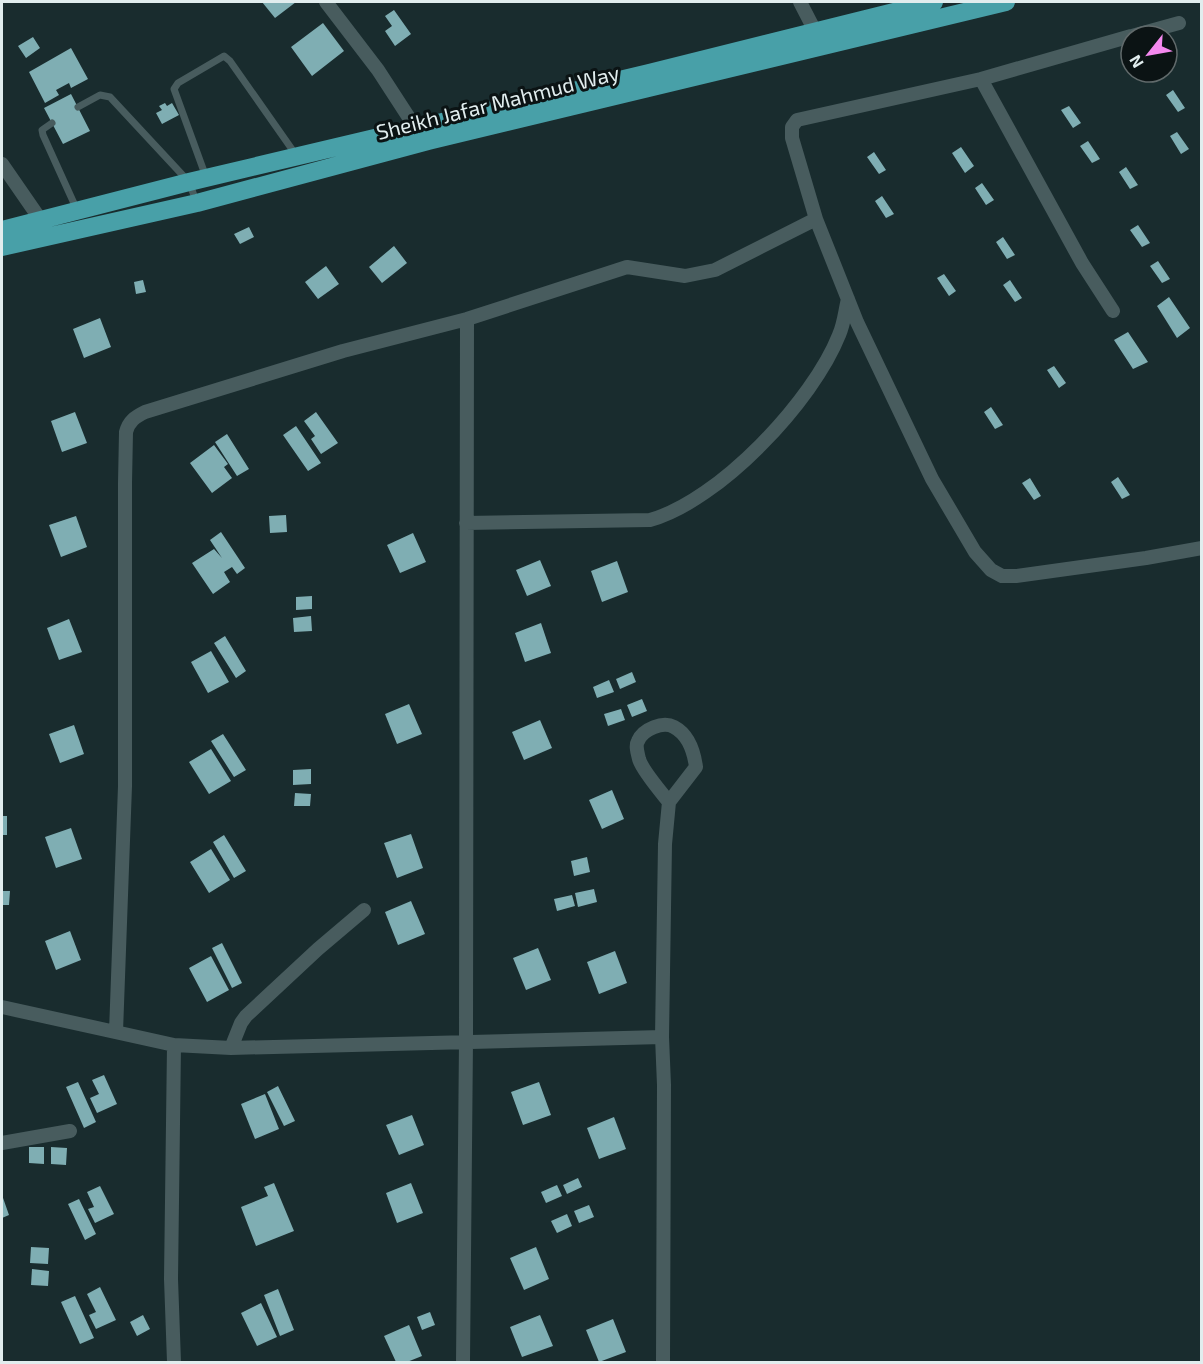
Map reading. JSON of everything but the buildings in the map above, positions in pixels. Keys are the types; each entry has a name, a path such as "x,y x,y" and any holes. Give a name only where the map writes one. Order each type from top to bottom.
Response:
{"main road":[{"name":"Sheikh Jafar Mahmud Way","path":"2,230 198,180 649,73 934,2"},
{"name":"Sheikh Jafar Mahmud Way","path":"2,247 197,203 428,141 1006,2"}],"street":[{"path":"326,2 378,70 415,127"},
{"path":"800,2 815,31"},
{"path":"1119,40 981,79 797,120 792,127 792,138 816,219 848,299 932,479 975,552 991,570 1002,576 1016,576 1202,548"},
{"path":"981,79 1082,263 1113,311"},
{"path":"2,164 40,219"},
{"path":"116,1032 125,786 124,483 126,432 133,418 145,412 343,351 467,319 627,267 685,276 715,270 816,219"},
{"path":"466,523 650,520 691,501 757,450 793,410 812,385 839,335 848,299"},
{"path":"463,1362 467,319"},
{"path":"663,1362 662,1037 665,844 669,802 696,767 695,754 685,736 675,727 656,726 639,738 637,748 640,762 669,802"},
{"path":"231,1048 240,1023 246,1016 364,910"},
{"path":"2,1007 174,1045 231,1048 662,1037"},
{"path":"174,1045 171,1279 174,1362"},
{"path":"2,1143 70,1131"}],"lane":[{"path":"197,203 198,180 174,89 178,83 224,56 230,61 298,157"},
{"path":"78,107 100,95 110,97 198,180"},
{"path":"52,123 42,130 43,135 77,210"}]}
